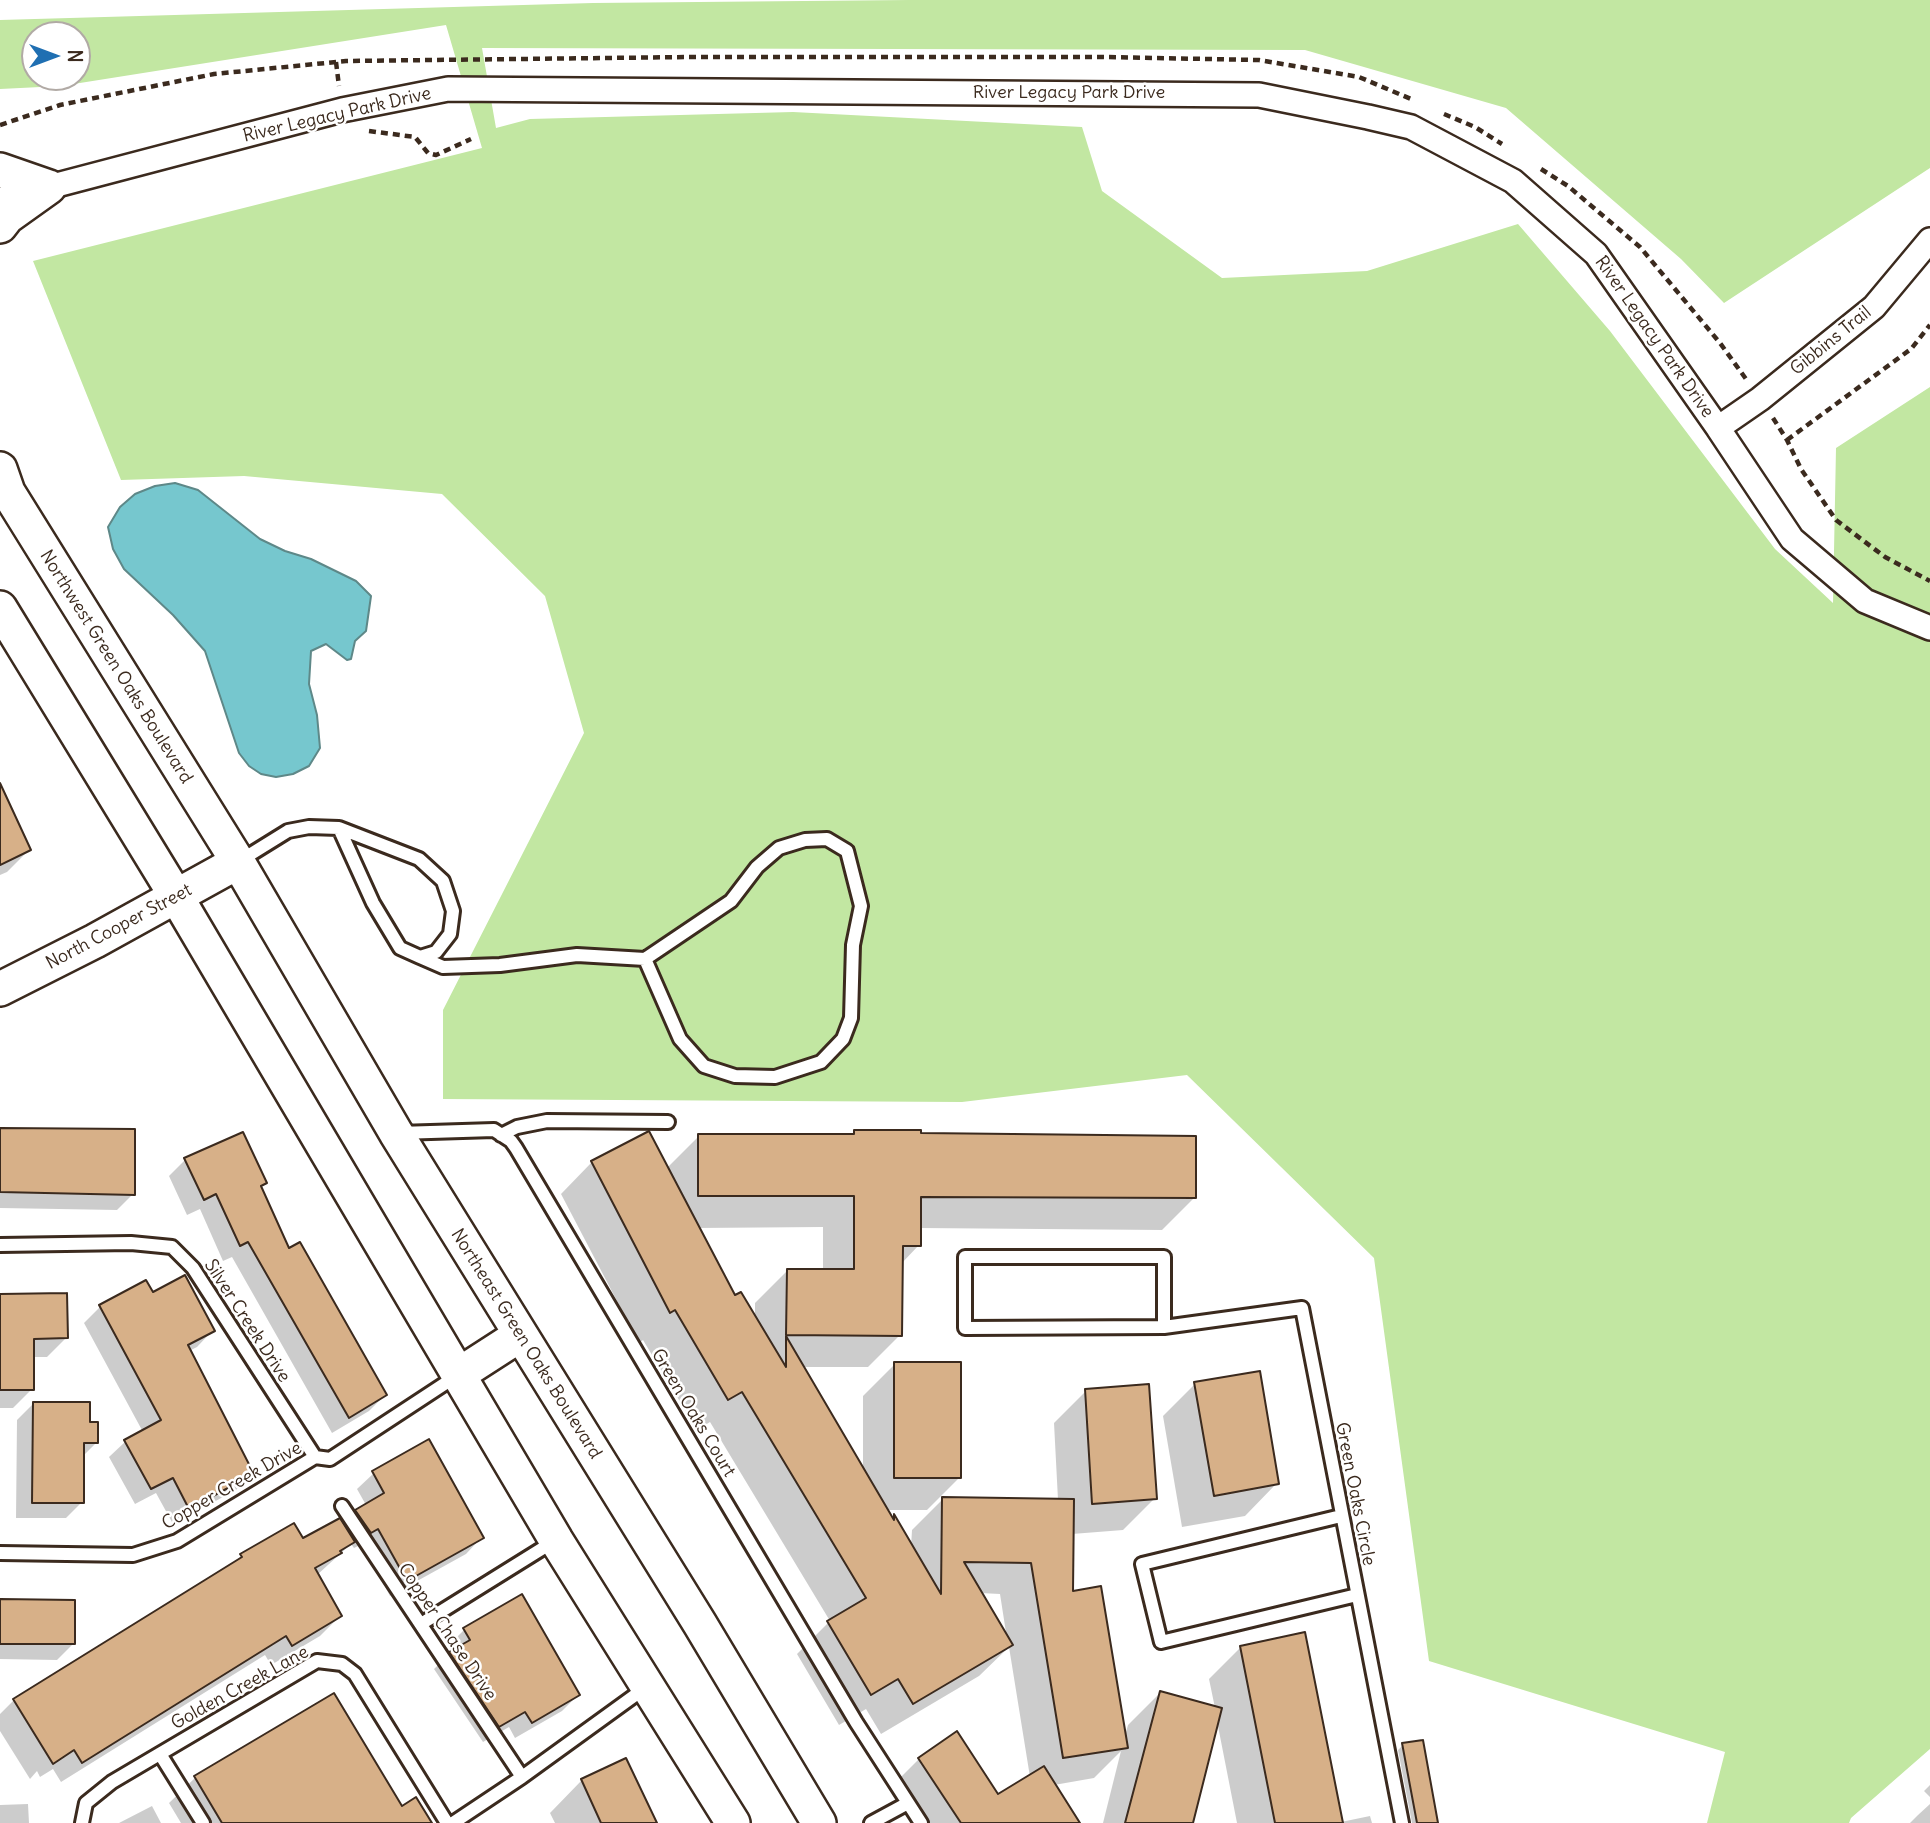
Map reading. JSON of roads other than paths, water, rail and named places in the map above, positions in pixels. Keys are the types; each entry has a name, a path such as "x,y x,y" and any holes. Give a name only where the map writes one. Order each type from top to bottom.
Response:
{"main road":[{"path":"0,170 49,187"},
{"path":"0,226 49,187"},
{"name":"Northwest Green Oaks Boulevard","path":"0,469 8,492 238,862"},
{"path":"0,608 176,896 556,1540 733,1823"},
{"name":"North Cooper Street","path":"0,989 95,941 238,862"},
{"name":"Northeast Green Oaks Boulevard","path":"238,862 396,1133 820,1823"},
{"path":"458,1375 520,1335"}],"street":[{"name":"River Legacy Park Drive","path":"0,200 342,110 448,89 1259,95 1411,127 1513,181 1596,254 1792,539 1866,601 1930,628"},
{"name":"Gibbins Trail","path":"1718,428 1874,307 1930,240"}],"lane":[{"path":"238,862 288,831 309,827 339,828 419,859 443,881 453,911 450,934 436,952 420,957"},
{"path":"339,828 373,903 400,948 443,967 500,965 577,955 645,959 731,901 757,867 779,848 805,840 827,839 847,851 862,906 853,945 850,1018 843,1040 821,1062 775,1077 735,1076 704,1066 680,1039 645,959"},
{"path":"396,1133 494,1130 501,1135 517,1126 547,1121 668,1122"},
{"name":"Green Oaks Court","path":"501,1135 516,1148 849,1710 920,1823"},
{"name":"Silver Creek Drive","path":"0,1245 131,1243 172,1247 193,1268 315,1457"},
{"path":"1164,1256 1164,1327 965,1328 965,1257 1164,1256"},
{"name":"Green Oaks Circle","path":"1164,1327 1302,1308 1402,1823"},
{"name":"Copper Creek Drive","path":"0,1553 133,1555 177,1541 315,1457 330,1459 458,1375"},
{"name":"Copper Chase Drive","path":"342,1506 522,1777"},
{"path":"1341,1516 1142,1564 1161,1643 1357,1595"},
{"path":"421,1624 556,1540"},
{"name":"Golden Creek Lane","path":"82,1823 86,1803 112,1782 317,1661 342,1664 355,1674 447,1823"},
{"path":"453,1823 522,1777 649,1685"},
{"path":"160,1754 203,1823"},
{"path":"871,1823 908,1803"}],"water":[{"path":"175,483 198,490 260,539 311,559 356,581 371,596 366,631 355,641 351,659 347,660 326,644 311,651 309,684 317,715 320,748 309,766 293,774 276,777 261,774 249,766 239,753 205,651 173,615 124,569 113,549 108,527 120,507 135,494 155,486"}]}
